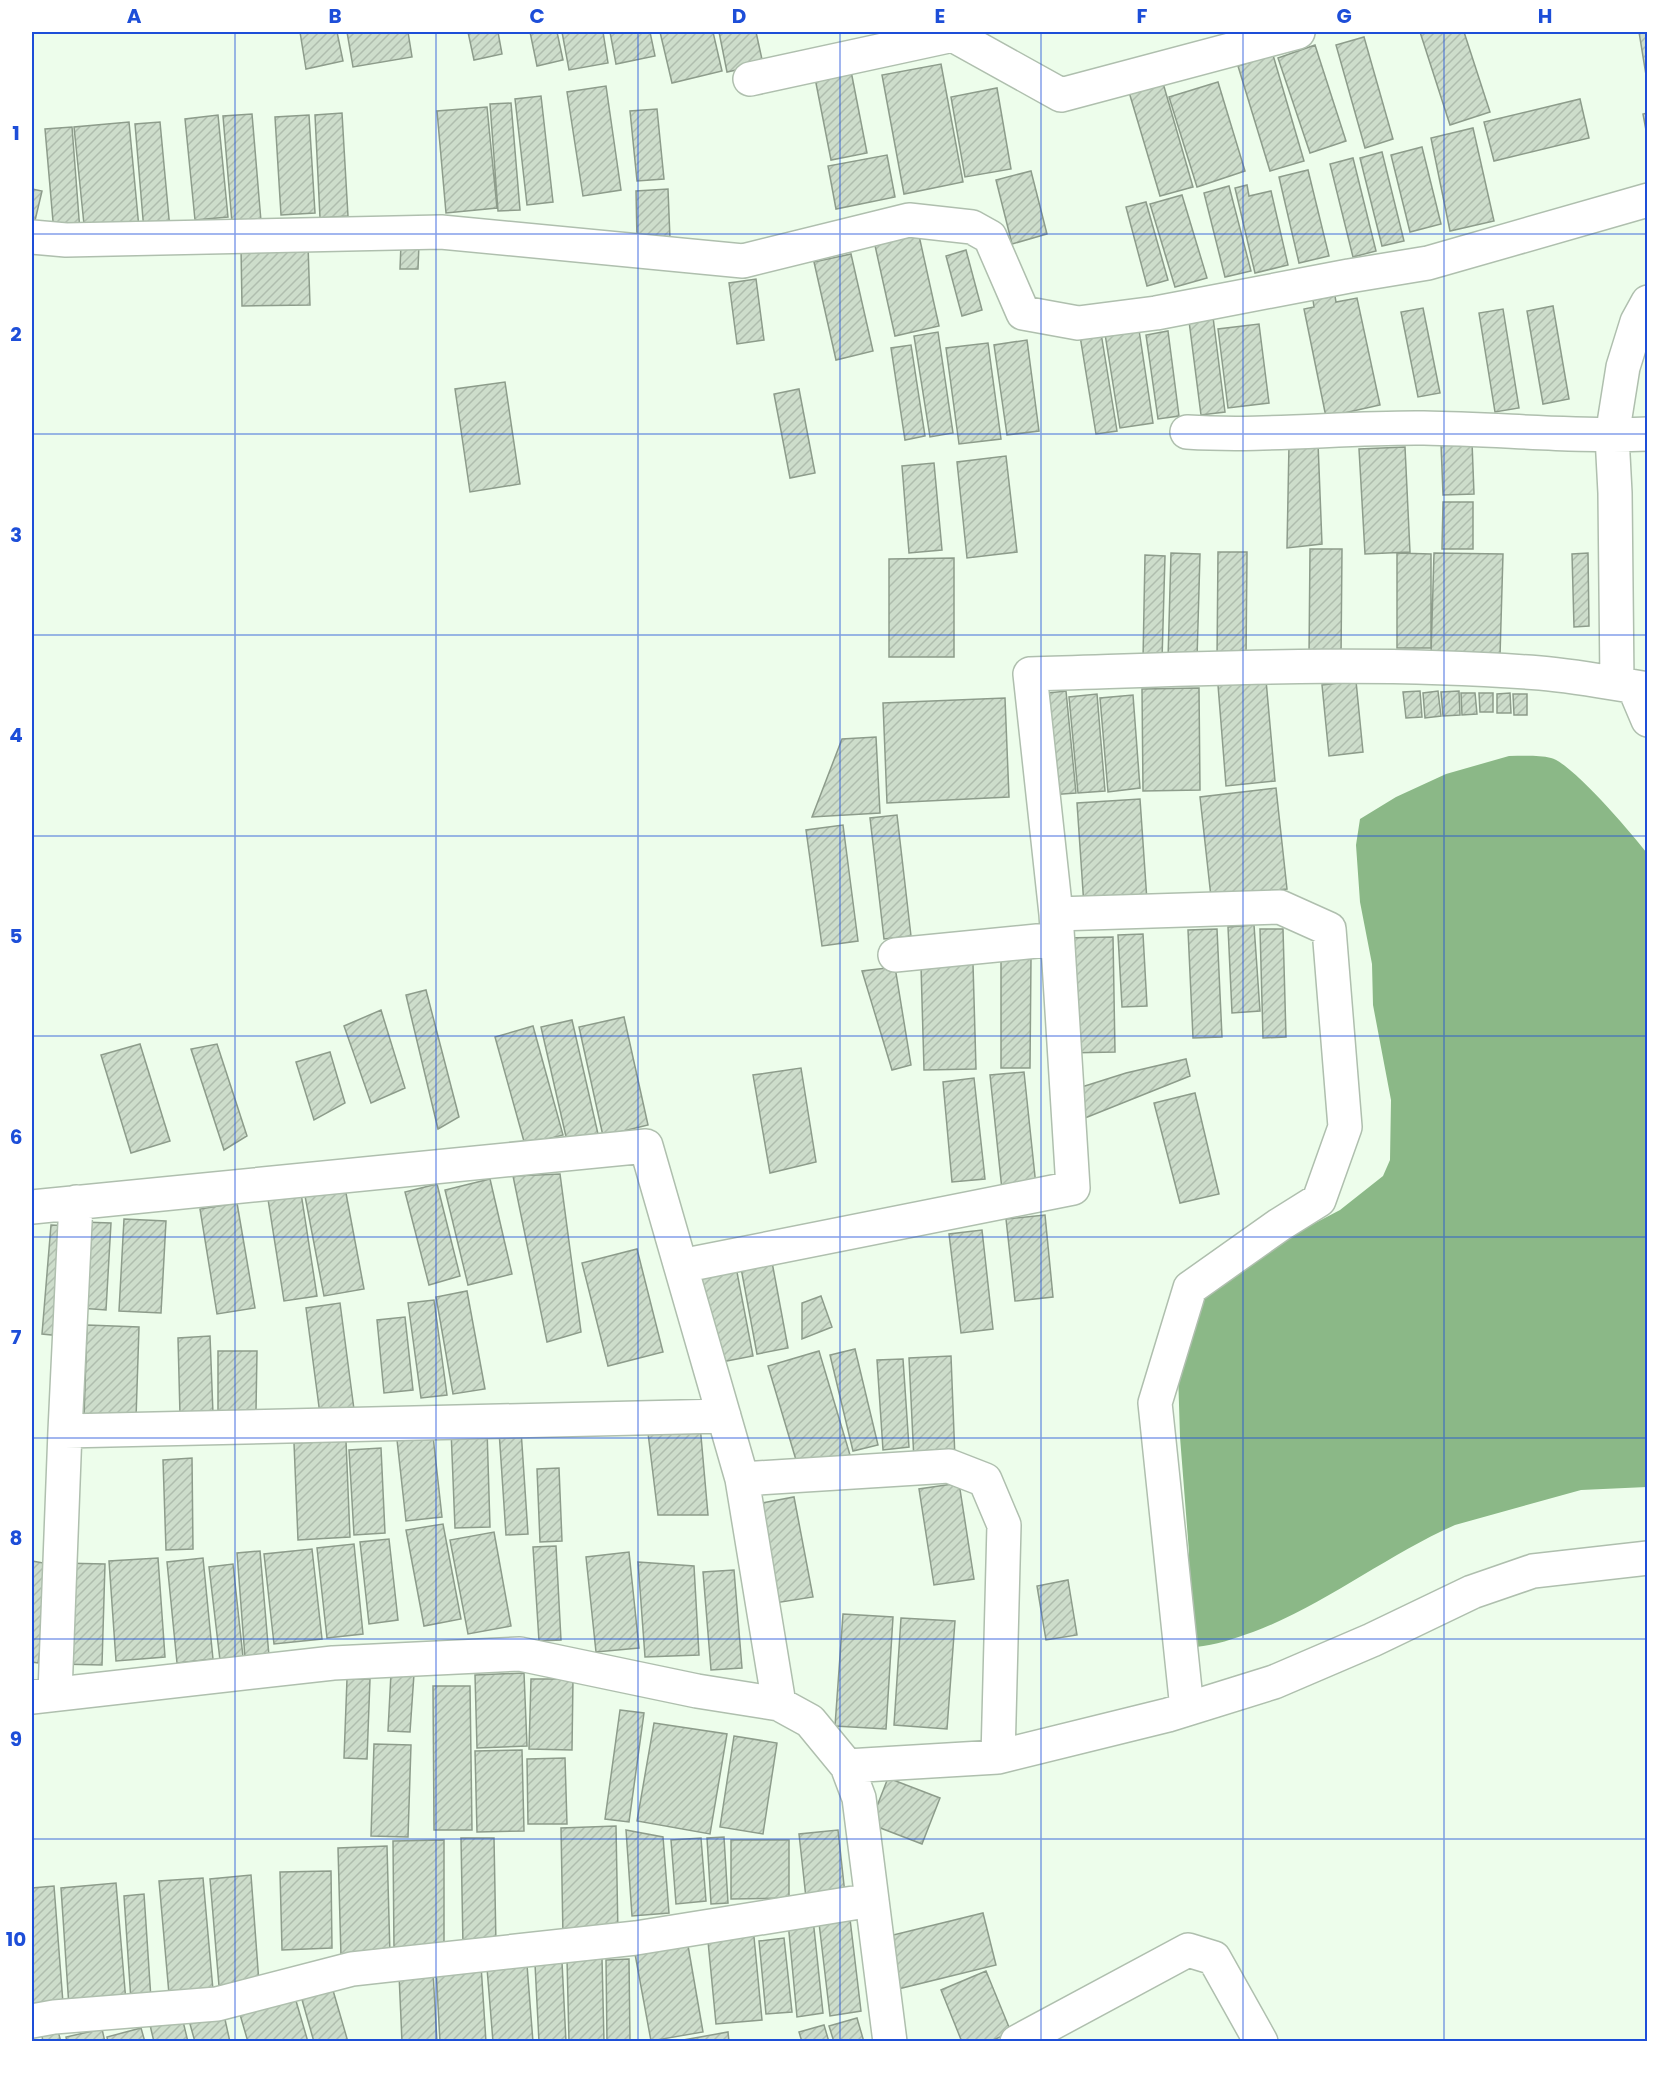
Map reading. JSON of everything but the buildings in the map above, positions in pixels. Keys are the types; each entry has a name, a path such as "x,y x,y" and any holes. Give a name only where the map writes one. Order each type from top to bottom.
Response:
{"street":[{"path":"750,79 953,35 1061,95 1298,32"},
{"path":"32,237 66,240 441,232 743,261 909,220 972,227 990,237 1023,314 1078,323 1156,313 1428,263 1647,201"},
{"path":"1647,302 1637,322 1623,367 1612,436 1633,686 1647,720"},
{"path":"1187,432 1226,435 1423,428 1612,436 1647,434"},
{"path":"681,1266 1073,1188 1056,926 1030,674 1347,665 1540,673 1633,686"},
{"path":"895,955 1056,926 1280,907 1329,929 1345,1127 1319,1200 1279,1225 1190,1288 1155,1403 1187,1709"},
{"path":"32,1207 646,1146 742,1479 779,1704"},
{"path":"76,1202 65,1431 43,1695 333,1663 520,1654 698,1691 779,1704 810,1721 847,1766 859,1798 890,2042"},
{"path":"65,1431 724,1416"},
{"path":"742,1479 949,1466 985,1480 1004,1525 998,1757"},
{"path":"847,1766 998,1757 1168,1715 1274,1682 1372,1640 1472,1592 1533,1571 1647,1557"},
{"path":"32,2021 54,2017 217,2004 352,1969 636,1938 872,1900"},
{"path":"1017,2042 1188,1950 1214,1958 1261,2042"}],"shaded area":[{"path":"1509,756 1546,757 1561,763 1587,785 1647,853 1647,1487 1581,1490 1455,1525 1429,1537 1279,1621 1231,1639 1196,1647 1183,1619 1189,1552 1180,1437 1177,1340 1199,1292 1258,1253 1340,1210 1383,1176 1390,1160 1391,1100 1373,1005 1372,964 1360,902 1356,845 1360,819 1396,797 1446,774"}]}
